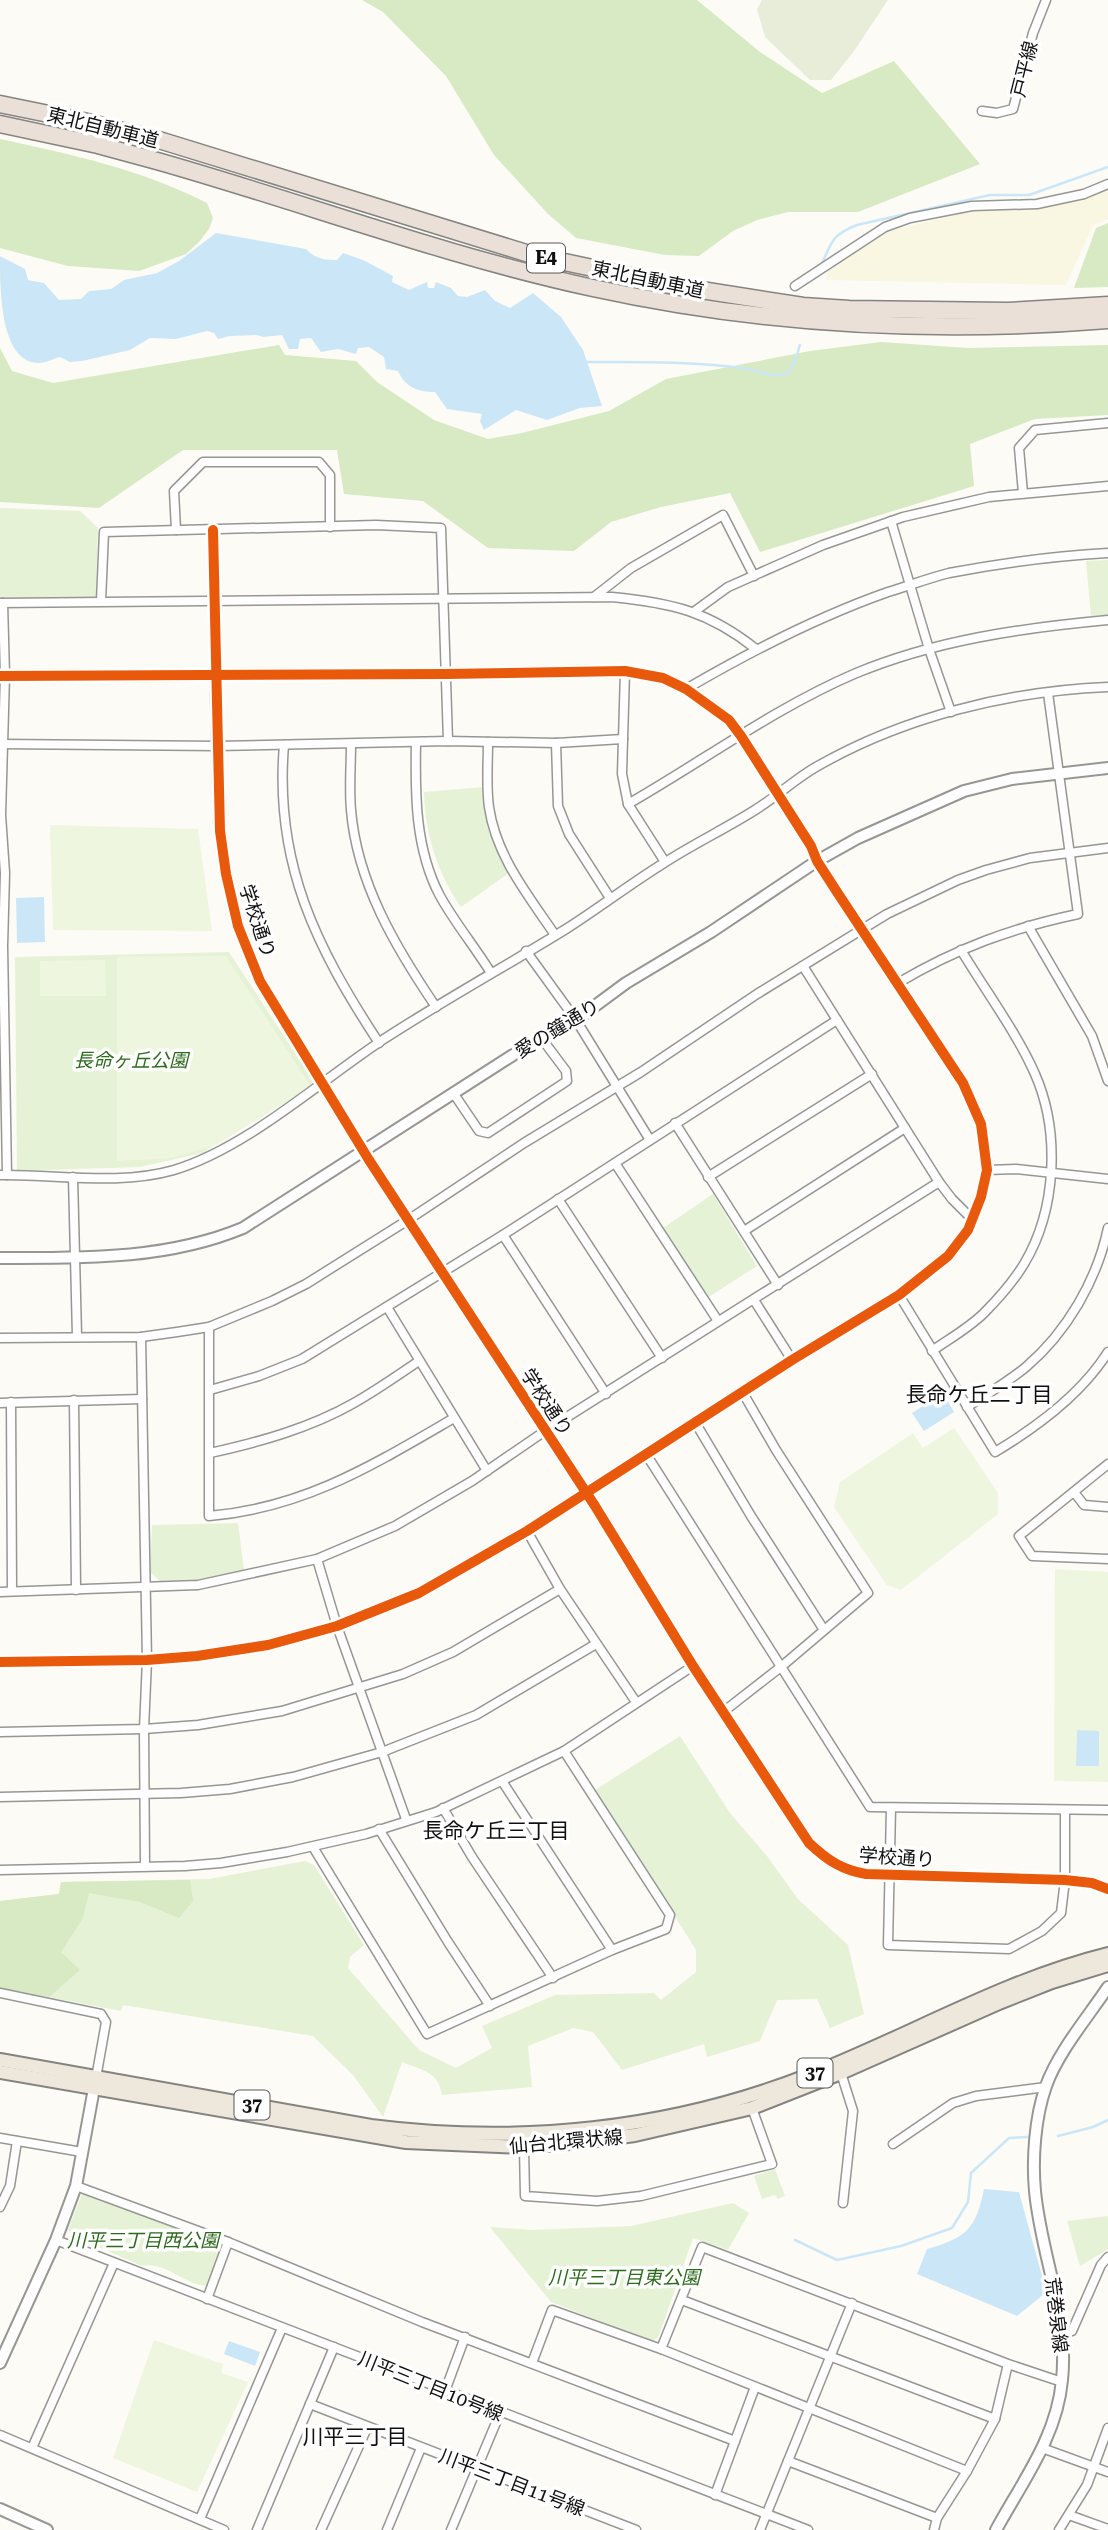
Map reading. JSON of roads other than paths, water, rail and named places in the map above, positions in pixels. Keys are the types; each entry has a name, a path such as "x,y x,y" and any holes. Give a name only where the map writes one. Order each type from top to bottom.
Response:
{"highway":[{"name":"東北自動車道","path":"0,104 159,140 536,256 682,287 803,306 849,309 1008,311 1108,304"},
{"name":"東北自動車道","path":"0,124 157,161 520,270 593,288 660,300 731,312 814,321 957,328 1108,320"}],"main road":[{"name":"仙台北環状線","path":"0,2072 95,2083 419,2132 495,2134 583,2130 657,2119 747,2097 810,2075 1032,1978 1108,1954"},
{"name":"仙台北環状線","path":"0,2060 95,2083 406,2142 524,2147 635,2134 752,2108 841,2073 999,2003 1052,1982 1108,1965"}],"street":[{"name":"戸平線","path":"982,111 997,113 1013,109 1033,33 1046,0"},
{"path":"795,286 885,227 910,218 972,206 1038,204 1084,194 1108,184"},
{"path":"1023,493 1019,448 1035,430 1108,423"},
{"path":"176,530 174,491 203,462 319,462 330,475 330,527"},
{"path":"695,611 728,587 823,545 891,521 965,502 1023,493 1108,486"},
{"path":"594,597 631,568 723,515 754,576"},
{"path":"891,521 929,649 951,712"},
{"path":"102,601 104,532 376,525 441,528 447,741"},
{"path":"213,530 216,674"},
{"path":"686,689 756,649 814,621 910,585 948,573 1061,556 1108,553"},
{"path":"756,649 733,631 695,611 653,601 594,597 1,603 1,815 5,873 1,946 3,1175 128,1177 161,1172 208,1157 323,1083 379,1043 555,935 665,862 777,795 814,768 857,746 951,712 996,701 1108,687"},
{"path":"628,804 797,703 854,674 929,649 1040,626 1108,620"},
{"path":"625,671 622,774 628,804 665,862"},
{"path":"0,1662 197,1657 268,1645 337,1626 419,1593 527,1531 898,1295 948,1256 968,1230 981,1197 987,1170 984,1139 974,1105 963,1083 817,861 811,846 741,736 729,720 686,689 663,678 625,671 3,676"},
{"name":"学校通り","path":"216,674 220,831 226,874 238,926 260,981 364,1151 586,1492 693,1665 809,1843 828,1861 849,1871 888,1875 1065,1880 1092,1883 1108,1889"},
{"path":"898,983 928,965 995,935 1078,914 1048,693"},
{"path":"1,744 218,746 447,741 556,743 623,739"},
{"path":"488,742 489,807 498,841 511,871 555,935"},
{"path":"416,743 418,821 427,862 440,896 491,973"},
{"path":"556,743 558,806 569,834 610,898"},
{"path":"351,744 351,810 366,883 402,958 436,1007"},
{"path":"284,745 282,811 300,893 347,996 379,1043"},
{"name":"愛の鐘通り","path":"0,1258 146,1254 211,1241 243,1228 513,1055 576,1020 626,983 712,932 817,861 858,838 964,791 1012,779 1108,768"},
{"path":"0,1338 141,1337 209,1327 272,1301 306,1284 408,1220 524,1143 887,914 958,880 1030,858 1108,848"},
{"path":"1028,926 1092,1036 1108,1081"},
{"path":"932,1350 982,1315 1024,1263 1046,1205 1050,1173 1051,1139 1047,1108 1036,1076 1026,1054 961,950"},
{"path":"526,951 576,1020 650,1140"},
{"path":"803,966 939,1182 973,1220"},
{"path":"210,1390 259,1376 302,1359 503,1235 837,1020"},
{"path":"454,1094 479,1131 488,1133 567,1081 566,1071 542,1039"},
{"path":"708,1177 872,1074"},
{"path":"675,1123 778,1285"},
{"path":"744,1231 905,1128"},
{"path":"615,1163 718,1321"},
{"path":"987,1170 1016,1169 1108,1179"},
{"path":"73,1177 77,1336"},
{"path":"0,1592 198,1585 317,1559 395,1526 487,1471 939,1182"},
{"path":"558,1199 662,1358"},
{"path":"967,1407 1027,1366 1053,1337 1075,1308 1089,1283 1099,1263 1108,1228"},
{"path":"503,1235 606,1394"},
{"path":"898,1295 995,1452 1048,1416 1082,1384 1108,1352"},
{"path":"754,1300 792,1360"},
{"path":"387,1307 487,1471"},
{"path":"209,1327 209,1516 243,1513 318,1491 387,1457 454,1418"},
{"path":"141,1337 147,1660 144,1729 145,1865"},
{"path":"210,1453 274,1437 313,1423 353,1404 419,1361"},
{"path":"723,1712 868,1593 776,1450 743,1393"},
{"path":"0,1403 142,1399"},
{"path":"74,1400 75,1590"},
{"path":"11,1402 12,1591"},
{"path":"695,1422 824,1630"},
{"path":"646,1454 870,1807 1108,1810"},
{"path":"1108,1464 1019,1536 1032,1556 1108,1559"},
{"path":"1074,1492 1084,1505 1108,1507"},
{"path":"527,1531 560,1589 636,1702"},
{"path":"317,1559 337,1626 406,1819"},
{"path":"0,1731 144,1729 198,1725 257,1716 403,1674 453,1652 560,1589"},
{"path":"0,1797 145,1795 261,1784 382,1752 428,1736 476,1715 596,1644"},
{"path":"0,1870 220,1863 313,1847 379,1829 443,1808 564,1751 693,1665"},
{"path":"313,1847 428,2034 612,1950 666,1929 670,1915 564,1751"},
{"path":"502,1781 612,1950"},
{"path":"443,1808 472,1857 553,1978"},
{"path":"891,1808 888,1945 1009,1949 1042,1931 1061,1913 1065,1880 1065,1811"},
{"path":"379,1829 447,1942 490,2006"},
{"name":"荒巻泉線","path":"996,2530 1033,2469 1049,2433 1062,2382 1062,2334 1058,2298 1035,2193 1038,2130 1046,2087 1062,2056 1108,1987"},
{"path":"0,1993 101,2014 106,2022 76,2186 56,2241 0,2363"},
{"path":"841,2073 853,2111 843,2203"},
{"path":"893,2144 953,2103 976,2096 1046,2087"},
{"path":"524,2147 525,2196 597,2201 641,2196 772,2164 752,2108"},
{"path":"0,2138 82,2152"},
{"path":"0,2207 10,2186 17,2141"},
{"path":"76,2186 228,2242 422,2322 735,2441"},
{"name":"川平三丁目10号線","path":"56,2241 808,2530"},
{"path":"207,2299 228,2242"},
{"path":"661,2349 702,2247 1008,2364 1062,2382"},
{"path":"1062,2334 1072,2331 1101,2265 1108,2257"},
{"path":"32,2448 114,2263"},
{"path":"682,2300 995,2419"},
{"path":"760,2530 852,2303"},
{"path":"532,2363 552,2310 661,2349 967,2470"},
{"path":"200,2519 282,2328"},
{"path":"445,2391 465,2337"},
{"path":"257,2530 334,2347"},
{"path":"934,2530 937,2518 995,2419 1008,2364"},
{"path":"715,2495 755,2387"},
{"name":"川平三丁目11号線","path":"310,2404 636,2530"},
{"path":"451,2530 500,2413"},
{"path":"321,2530 367,2428"},
{"path":"1059,2530 1087,2485 1108,2428"},
{"path":"0,2435 225,2530"},
{"path":"387,2530 421,2448"},
{"path":"1042,2448 1108,2472"},
{"path":"788,2461 937,2518"},
{"path":"0,2509 47,2530"},
{"path":"1069,2515 1108,2529"}],"water":[{"path":"216,233 306,249 324,259 337,260 343,253 393,276 392,282 409,290 427,282 428,288 434,288 436,282 451,288 458,296 467,297 485,290 495,301 510,308 533,293 561,317 583,350 602,406 580,408 547,420 516,410 484,430 480,421 482,414 447,409 435,392 413,388 404,381 398,371 386,369 384,357 369,347 358,348 356,354 338,349 321,352 311,338 300,339 298,349 289,349 282,335 230,336 218,339 214,333 207,331 176,339 150,338 130,350 70,362 60,357 39,363 26,360 16,351 2,305 0,256 25,269 28,280 44,283 59,300 81,299 89,291 111,289 124,280 157,273 179,261"},
{"path":"44,897 45,942 17,943 16,898"},
{"path":"943,1393 954,1412 924,1431 912,1413"},
{"path":"1077,1730 1099,1731 1099,1766 1076,1766"},
{"path":"984,2189 1019,2192 1045,2287 1043,2295 1017,2316 917,2274 927,2249 960,2236 973,2223"},
{"path":"229,2341 260,2352 255,2366 224,2354"}],"waterway":[{"path":"822,264 834,240 857,225 990,195 1029,195 1108,167"},
{"path":"584,362 666,362 748,369 782,375 791,369 800,345"},
{"path":"1058,2136 1108,2120"},
{"path":"795,2240 837,2260 901,2246 952,2228 968,2202 971,2173 1009,2138 1027,2137"}],"district":[{"name":"長命ケ丘二丁目","path":"979,1395"},
{"name":"長命ケ丘三丁目","path":"496,1831"},
{"name":"川平三丁目","path":"355,2437"}],"park label":[{"name":"長命ヶ丘公園","path":"131,1060"},
{"name":"川平三丁目西公園","path":"143,2240"},
{"name":"川平三丁目東公園","path":"624,2277"}]}
